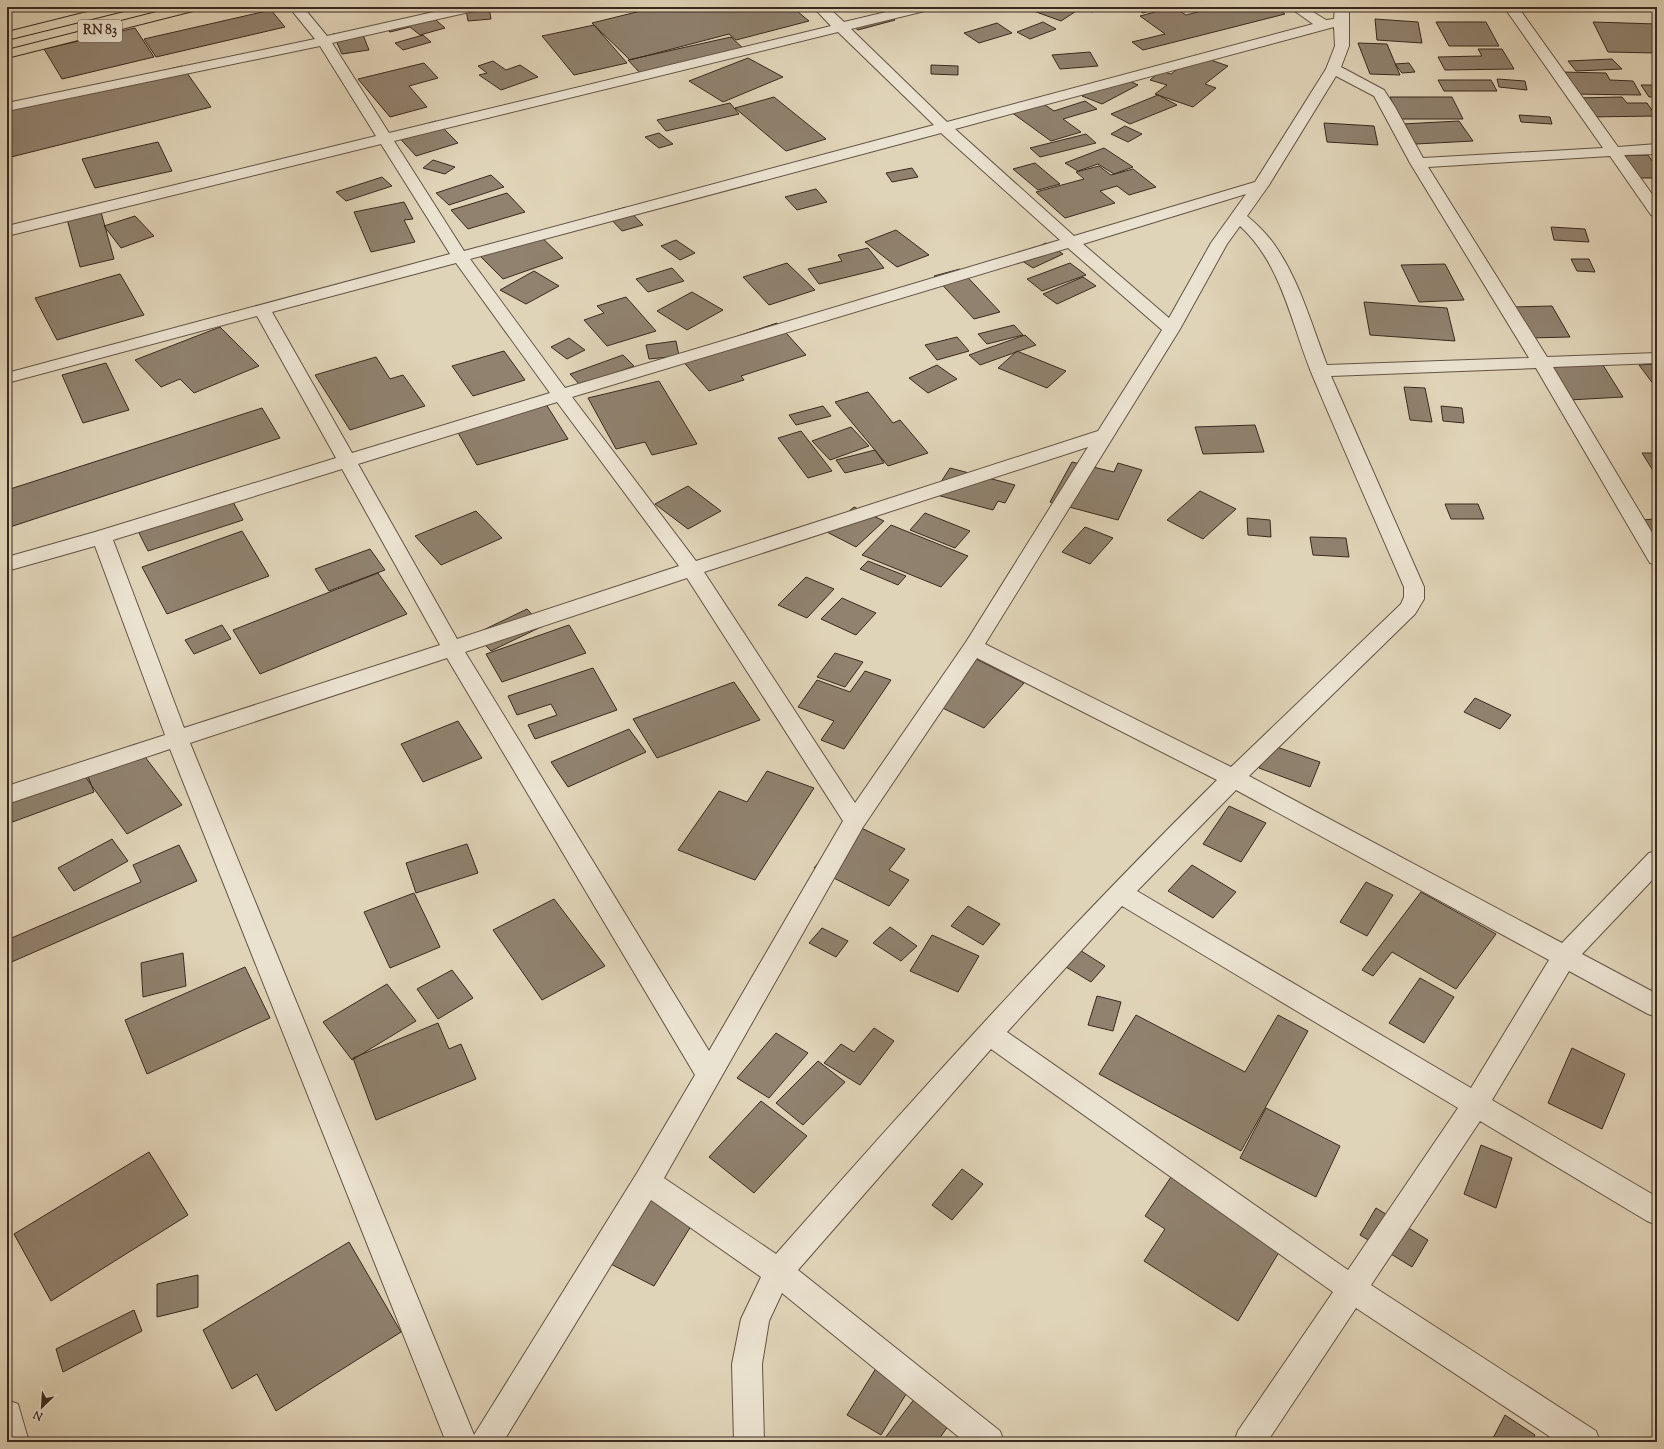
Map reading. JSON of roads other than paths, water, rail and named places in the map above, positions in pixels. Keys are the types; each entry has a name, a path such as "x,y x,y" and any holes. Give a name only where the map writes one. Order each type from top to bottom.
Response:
{"main road":[{"name":"RN 83","path":"7,36 123,7"},
{"name":"RN 83","path":"7,54 192,7"}],"street":[{"path":"296,7 324,41 459,256 692,569 856,820"},
{"path":"7,108 324,41 474,7"},
{"path":"820,7 944,128 1070,242 1171,329"},
{"path":"7,231 924,7"},
{"path":"1296,7 1341,14"},
{"path":"1511,7 1612,151 1657,212"},
{"path":"486,1442 648,1182 856,820 973,647 1171,329 1204,268 1238,216 1261,185 1333,69 1342,46 1341,14"},
{"path":"7,378 459,256 944,128 1341,14"},
{"path":"1333,69 1379,93 1418,163 1541,362 1657,558"},
{"path":"1418,163 1657,149"},
{"path":"7,564 102,537 561,395 1261,185"},
{"path":"750,1442 747,1364 755,1319 778,1272 989,1032 1120,893 1233,778 1408,609 1413,602 1416,594 1414,587 1320,371 1285,278 1269,248 1255,230 1238,216"},
{"path":"262,310 452,648 709,1075"},
{"path":"1320,371 1657,358"},
{"path":"7,795 692,569 1105,435"},
{"path":"102,537 177,738 461,1442"},
{"path":"973,647 1233,778 1657,1006"},
{"path":"1249,1442 1476,1104 1564,957 1657,860"},
{"path":"1120,893 1657,1212"},
{"path":"989,1032 1352,1289 1585,1442"},
{"path":"648,1182 778,1272 989,1442"},
{"path":"7,1415 14,1442"}]}
